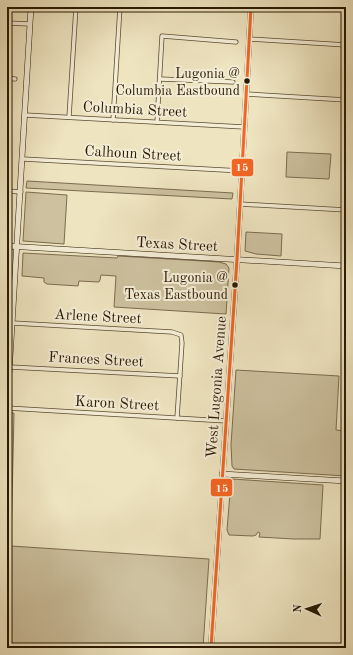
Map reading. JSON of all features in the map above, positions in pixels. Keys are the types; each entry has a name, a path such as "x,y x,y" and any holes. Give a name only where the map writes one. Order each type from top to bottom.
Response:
{"street":[{"path":"7,408 31,7"},
{"path":"69,117 76,7"},
{"path":"113,120 120,7"},
{"name":"West Lugonia Avenue","path":"211,648 237,259 251,7"},
{"path":"7,23 30,24"},
{"path":"157,122 162,36 236,42"},
{"path":"249,39 346,45"},
{"path":"7,78 15,79"},
{"path":"160,79 233,82"},
{"path":"246,94 346,100"},
{"name":"Columbia Street","path":"25,115 244,127"},
{"name":"Calhoun Street","path":"23,159 242,171"},
{"path":"7,191 21,192"},
{"path":"240,204 346,210"},
{"name":"Texas Street","path":"7,246 346,265"},
{"name":"Arlene Street","path":"13,323 172,332 181,335 180,376"},
{"name":"Frances Street","path":"10,367 180,376"},
{"path":"177,418 180,376"},
{"name":"Karon Street","path":"7,408 226,421"},
{"path":"222,474 346,481"}],"shaded area":[{"path":"287,152 331,154 329,179 286,177"},
{"path":"27,181 233,193 232,199 26,188"},
{"path":"26,192 67,195 64,244 23,241"},
{"path":"246,232 282,234 281,256 256,254 245,251"},
{"path":"23,253 117,258 118,256 219,262 226,264 229,268 226,314 114,307 116,276 101,275 99,282 79,281 78,286 47,284 44,282 44,278 22,276"},
{"path":"236,370 339,376 336,430 346,431 346,476 234,469 232,466 231,445"},
{"path":"7,413 14,413 11,546 209,559 203,648 7,648"},
{"path":"232,479 323,485 320,539 259,537 260,533 258,532 253,536 229,535 227,530"}],"transit line":[{"name":"15","path":"211,648 237,259 251,7"}],"place":[{"name":"Lugonia @ Columbia Eastbound","path":"247,81"},
{"name":"Lugonia @ Texas Eastbound","path":"235,285"}]}
